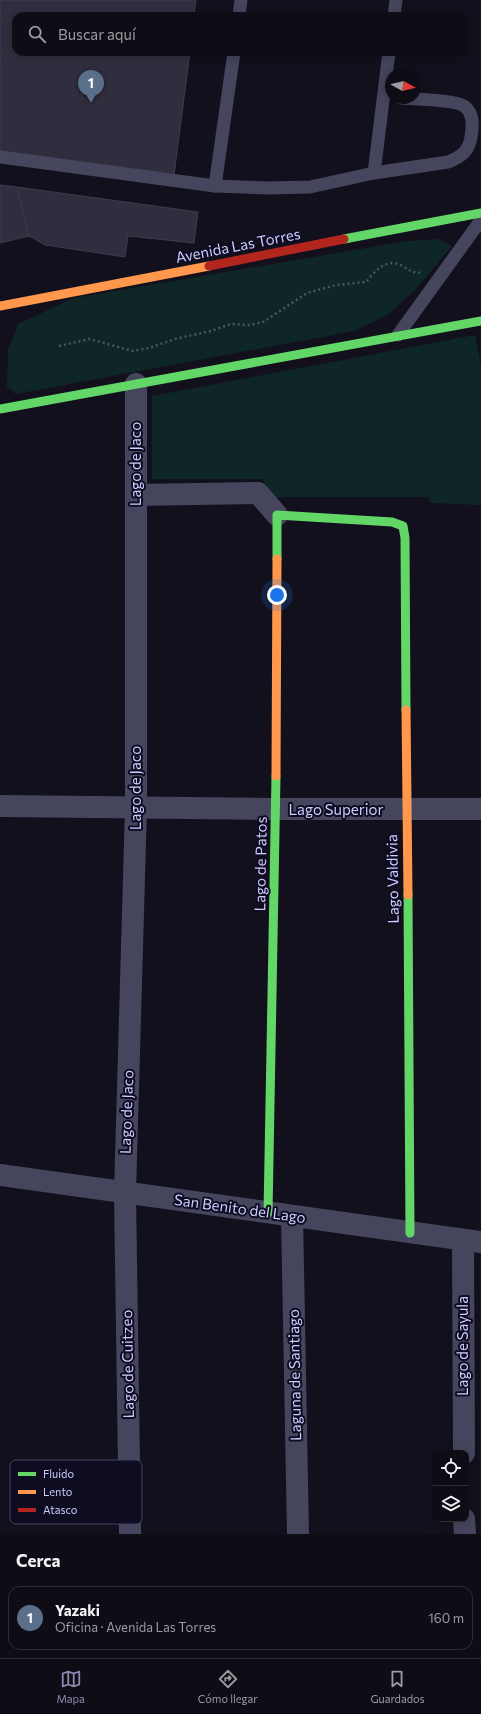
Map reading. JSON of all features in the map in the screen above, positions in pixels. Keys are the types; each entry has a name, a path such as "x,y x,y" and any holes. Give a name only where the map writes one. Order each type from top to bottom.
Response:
{"street":[{"name":"Avenida Las Torres","path":"0,306 481,213"},
{"path":"0,409 481,321"},
{"name":"Lago de Jaco","path":"125,1193 136,808 136,384"},
{"path":"136,494 258,493 277,515"},
{"name":"Lago Valdivia","path":"277,515 392,522 403,526 405,538 410,1233"},
{"name":"Lago de Patos","path":"268,1213 276,810 277,515"},
{"name":"Lago Superior","path":"0,806 276,810 481,809"},
{"name":"San Benito del Lago","path":"0,1175 472,1241"},
{"name":"Lago de Cuitzeo","path":"125,1193 129,1460"},
{"name":"Laguna de Santiago","path":"292,1216 298,1534"},
{"name":"Lago de Sayula","path":"464,1450 472,1241"},
{"path":"464,1522 464,1534"},
{"name":"Lago de Cuitzeo","path":"130,1524 130,1534"}],"lane":[{"path":"240,12 241,0"},
{"path":"394,12 396,0"},
{"path":"215,186 233,56"},
{"path":"388,68 389,56"},
{"path":"0,157 215,186 268,188 310,187 374,173 448,162 458,158 467,150 471,138 473,123 471,114 464,105 421,100"},
{"path":"374,173 386,104"},
{"path":"398,335 481,220"}],"path":[{"path":"60,346 90,339 132,351 149,348 175,339 211,331 231,324 250,325 263,322 307,293 336,285 366,282 378,268 388,263 401,265 410,272 444,273"}],"green space":[{"path":"438,239 452,246 417,288 388,315 354,331 16,394 7,387 8,350 18,324 74,298 407,241"},
{"path":"475,335 481,366 481,505 431,503 428,497 265,497 264,479 152,479 152,396"}],"building":[{"path":"0,0 196,0 194,12 12,12 12,56 189,56 174,175 0,155"},
{"path":"0,185 17,187 29,236 0,243"},
{"path":"17,187 198,212 194,243 128,236 125,257 45,245 29,236"}],"traffic: fast":[{"path":"344,239 481,213"},
{"path":"0,409 481,321"},
{"path":"277,559 277,515 392,522 403,526 405,538 406,710"},
{"path":"268,1213 276,776"},
{"path":"408,895 410,1233"}],"traffic: slow":[{"path":"0,306 209,266"},
{"path":"276,776 277,559"},
{"path":"406,710 408,895"}],"traffic: jam":[{"path":"209,266 344,239"}],"place":[{"name":"Yazaki","path":"91,103"}]}
